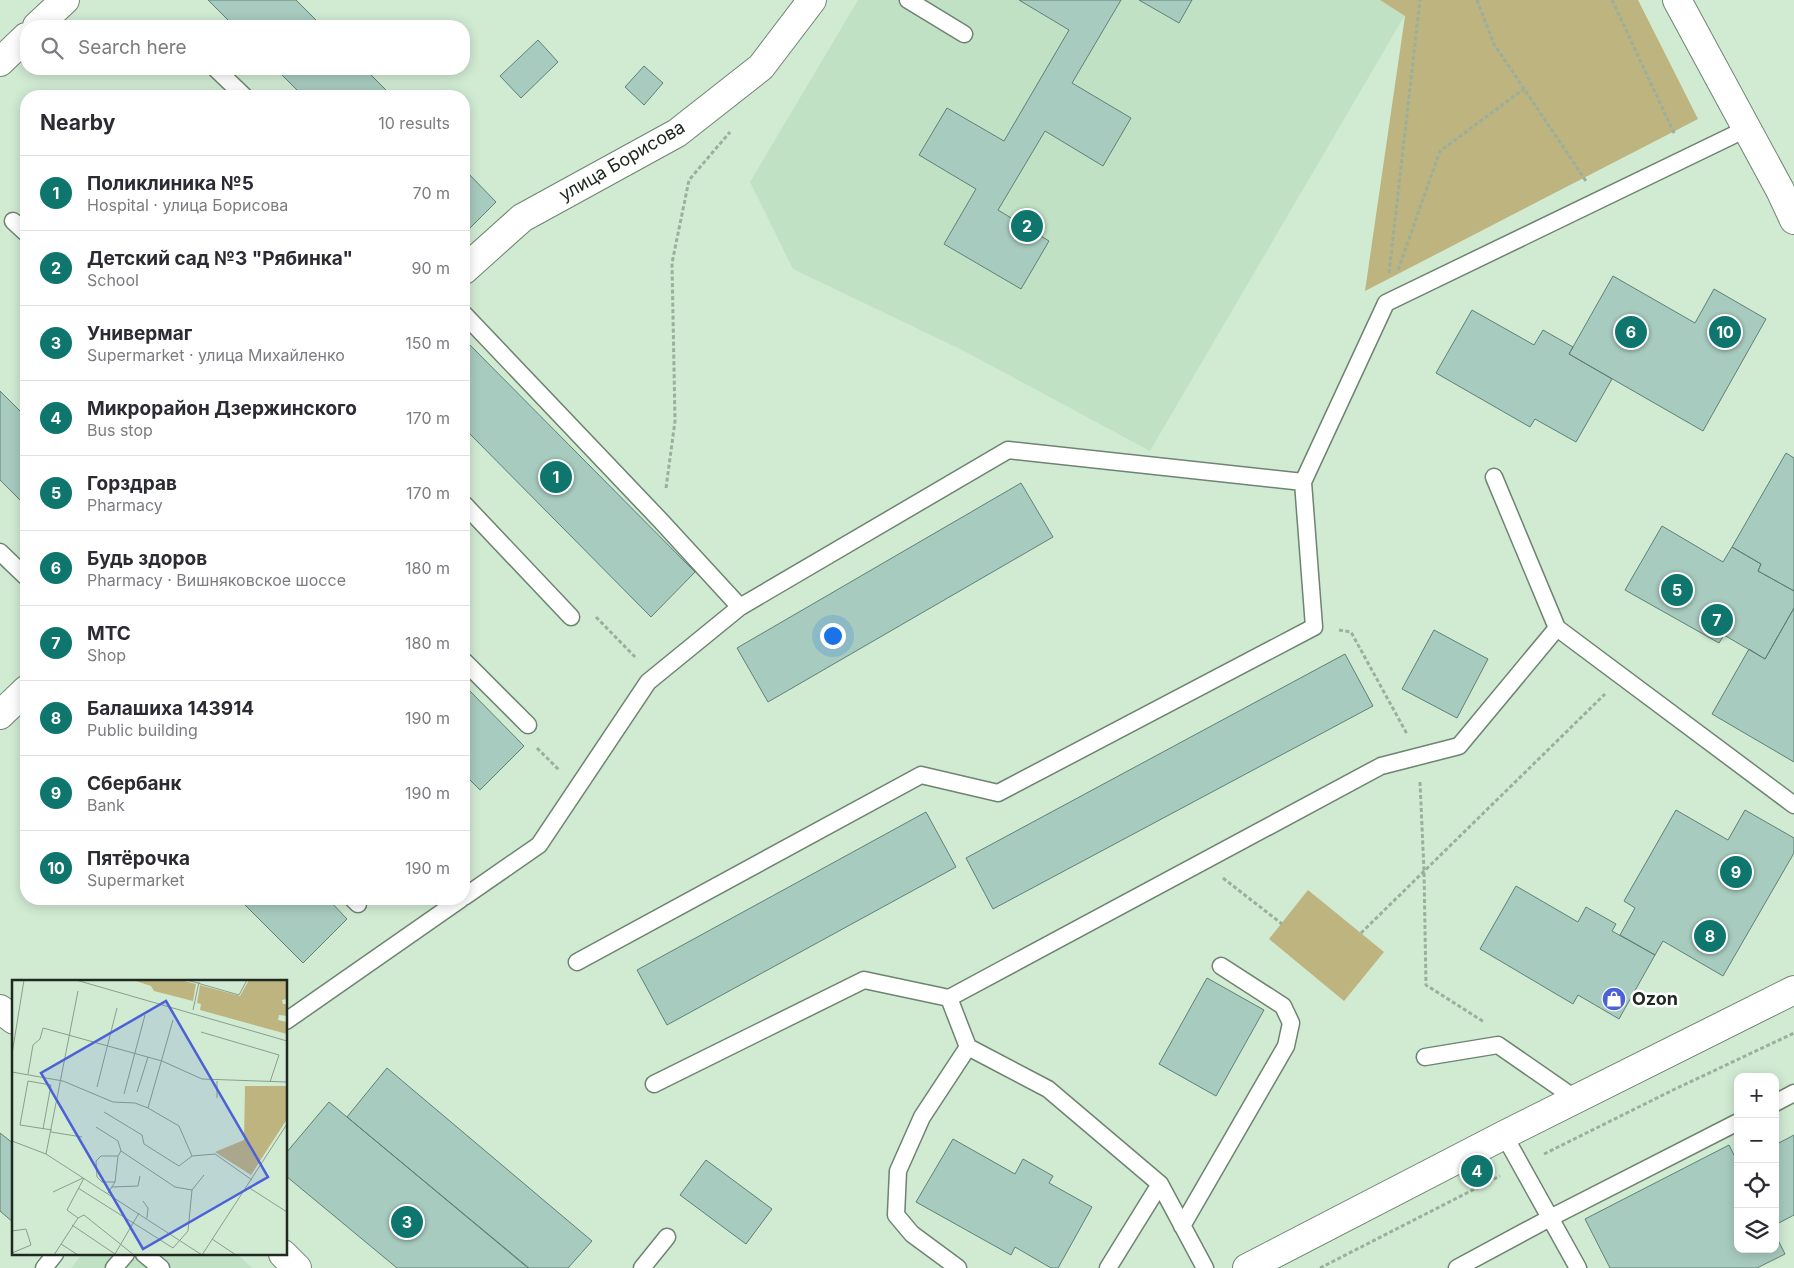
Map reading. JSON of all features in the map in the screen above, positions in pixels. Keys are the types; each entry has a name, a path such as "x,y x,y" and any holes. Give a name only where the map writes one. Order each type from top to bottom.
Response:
{"street":[{"path":"43,20 65,0"},
{"name":"улица Борисова","path":"470,265 522,218 677,133 761,67 812,0"},
{"path":"1677,0 1746,128 1787,186 1794,220"},
{"path":"0,62 20,43"},
{"path":"0,715 20,696"},
{"path":"1246,1268 1504,1135 1794,990"},
{"path":"0,1009 12,1018"},
{"path":"284,1256 298,1268"}],"lane":[{"path":"908,0 964,34"},
{"path":"222,75 238,90"},
{"path":"578,962 921,775 998,793 1314,627 1303,482 1386,303 1746,128"},
{"path":"13,221 20,228"},
{"path":"470,320 740,607"},
{"path":"470,893 539,845 648,682 740,607 1008,450 1303,482"},
{"path":"1494,477 1557,628 1794,805"},
{"path":"470,510 571,617"},
{"path":"0,552 20,571"},
{"path":"654,1084 864,980 949,998 1381,766 1459,746 1557,628"},
{"path":"470,668 528,725"},
{"path":"288,1020 453,905"},
{"path":"1182,1226 1286,1046 1291,1023 1282,1006 1221,966"},
{"path":"949,998 968,1047 1048,1089 1160,1184 1205,1268"},
{"path":"1425,1057 1498,1045 1576,1099"},
{"path":"958,1268 912,1234 896,1215 898,1171 922,1117 968,1047"},
{"path":"1779,1101 1794,1093"},
{"path":"1457,1268 1734,1124"},
{"path":"1504,1135 1578,1268"},
{"path":"1108,1268 1160,1184"},
{"path":"642,1268 667,1237"},
{"path":"44,1268 53,1256"},
{"path":"114,1268 124,1256"},
{"path":"146,1256 161,1268"}],"path":[{"path":"1386,303 1420,0"},
{"path":"1477,0 1494,44 1599,200"},
{"path":"1612,0 1685,158"},
{"path":"1386,303 1440,151 1524,89"},
{"path":"661,521 675,421 672,263 689,180 733,129"},
{"path":"1314,627 1351,632 1419,756 1426,986 1484,1022"},
{"path":"1361,933 1622,677"},
{"path":"1202,862 1282,924"},
{"path":"1320,1268 1673,1090 1794,1033"}],"shaded area":[{"path":"858,0 1380,0 1405,15 1150,451 962,350 793,269 750,182"},
{"path":"1380,0 1638,0 1698,119 1365,291 1405,16"},
{"path":"1308,890 1384,952 1344,1001 1269,939"},
{"path":"80,1256 239,1256 252,1268 71,1268"}],"building":[{"path":"208,0 296,0 316,20 228,20"},
{"path":"1019,0 1121,0 1072,83 1131,118 1103,166 1045,131 998,210 1049,241 1021,289 944,244 976,189 919,155 947,108 1004,141 1069,30"},
{"path":"1139,0 1192,0 1179,23"},
{"path":"538,40 558,62 521,98 500,76"},
{"path":"644,66 663,83 644,105 625,87"},
{"path":"282,75 371,75 386,90 297,90"},
{"path":"470,175 496,202 470,228"},
{"path":"1613,276 1695,323 1714,289 1766,319 1703,431 1569,354"},
{"path":"1472,310 1534,345 1543,330 1573,347 1569,354 1612,379 1576,442 1535,419 1530,427 1436,373"},
{"path":"470,345 695,572 651,617 470,434"},
{"path":"0,391 20,411 20,500 0,480"},
{"path":"1786,453 1794,458 1794,591 1758,571 1761,564 1732,547"},
{"path":"1021,483 1053,537 768,702 737,648"},
{"path":"1662,526 1723,562 1732,547 1761,564 1758,571 1794,591 1794,608 1765,659 1724,635 1719,643 1625,590"},
{"path":"1794,608 1794,762 1712,714 1749,649 1765,659"},
{"path":"1434,630 1488,659 1457,718 1402,689"},
{"path":"1345,654 1373,706 993,909 966,858"},
{"path":"470,691 524,746 480,790 470,780"},
{"path":"1676,810 1728,840 1745,810 1794,838 1794,853 1723,976 1663,941 1655,955 1620,935 1635,908 1624,901"},
{"path":"926,812 956,867 667,1025 637,970"},
{"path":"1516,886 1578,922 1586,907 1616,924 1612,931 1655,955 1619,1019 1578,995 1573,1004 1480,949"},
{"path":"245,905 334,905 347,919 303,963"},
{"path":"1207,978 1264,1010 1216,1096 1159,1064"},
{"path":"387,1068 592,1241 568,1268 529,1268 347,1117"},
{"path":"329,1102 528,1268 397,1268 288,1178 288,1151"},
{"path":"0,1133 12,1142 12,1221 0,1211"},
{"path":"1794,1135 1794,1215 1779,1223 1779,1163 1779,1143"},
{"path":"953,1139 1015,1174 1023,1159 1053,1176 1049,1183 1092,1207 1058,1268 1051,1268 1015,1247 1011,1255 916,1202"},
{"path":"1729,1145 1734,1155 1734,1253 1779,1253 1779,1242 1785,1254 1757,1268 1610,1268 1585,1219"},
{"path":"706,1160 772,1209 746,1244 680,1195"}],"place":[{"name":"Детский сад №3 \"Рябинка\"","path":"1027,226"},
{"name":"Будь здоров","path":"1631,332"},
{"name":"Пятёрочка","path":"1725,332"},
{"name":"Поликлиника №5","path":"556,477"},
{"name":"Горздрав","path":"1677,590"},
{"name":"МТС","path":"1717,620"},
{"name":"Сбербанк","path":"1736,872"},
{"name":"Балашиха 143914","path":"1710,936"},
{"name":"Ozon","path":"1614,999"},
{"name":"Микрорайон Дзержинского","path":"1477,1171"},
{"name":"Универмаг","path":"407,1222"}]}
